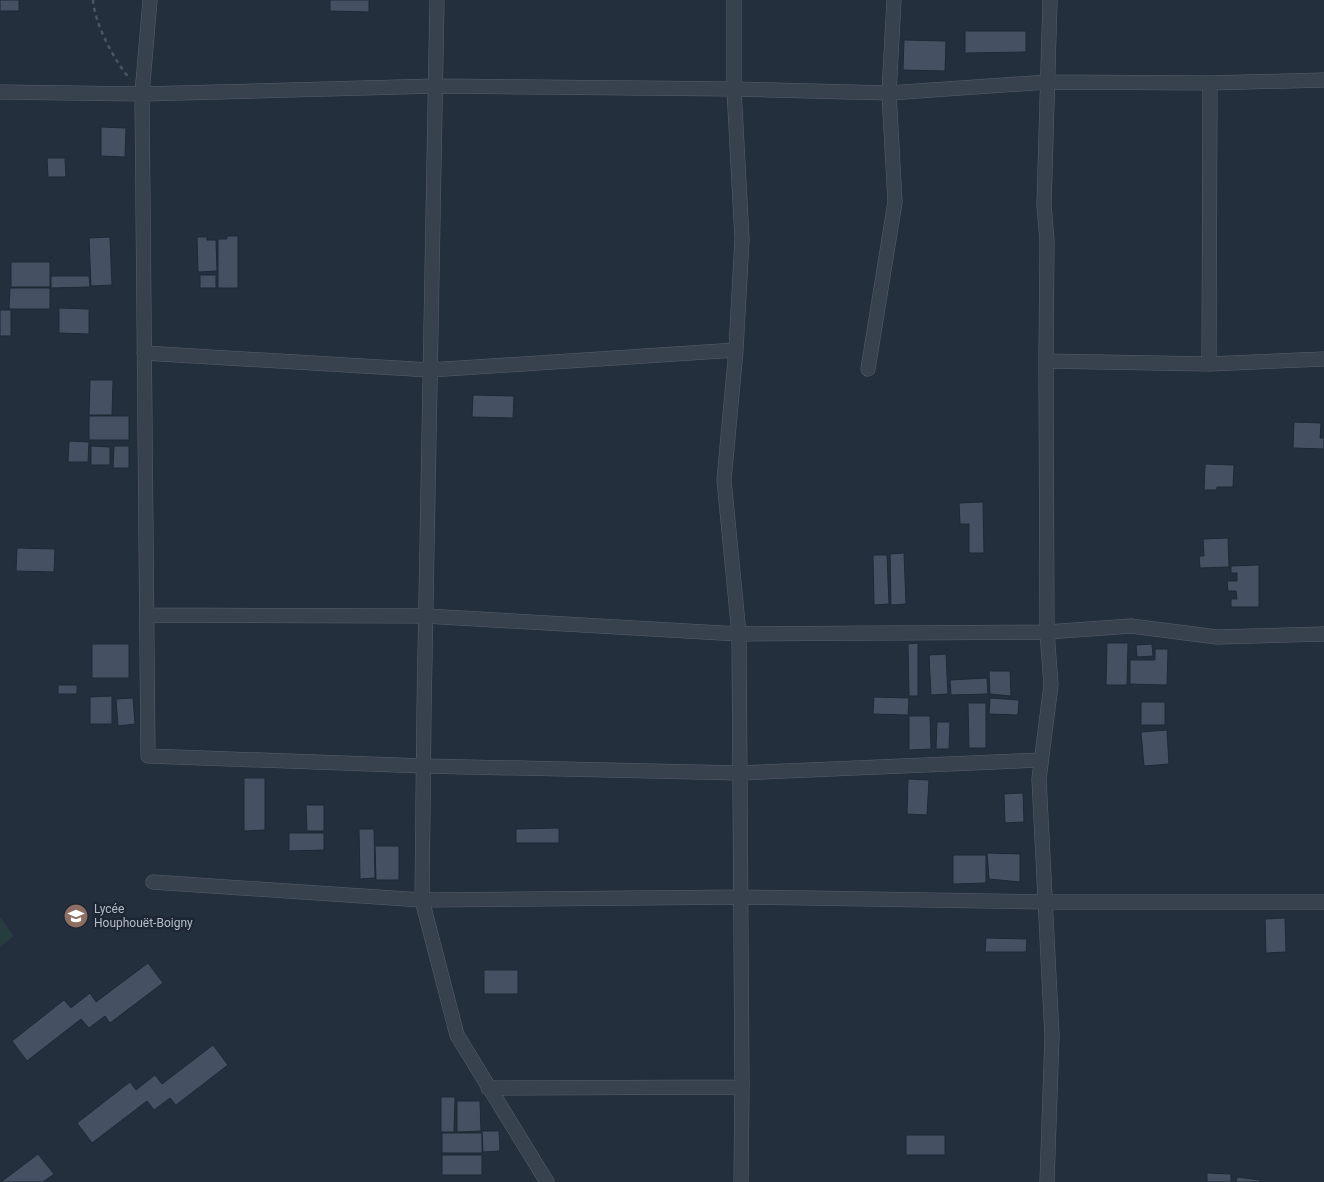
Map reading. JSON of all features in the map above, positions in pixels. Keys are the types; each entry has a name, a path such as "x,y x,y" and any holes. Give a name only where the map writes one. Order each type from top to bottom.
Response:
{"street":[{"path":"150,0 142,94 148,756 424,766 740,772 1041,760"},
{"path":"438,0 422,900 457,1036 547,1182"},
{"path":"734,0 734,89 742,239 736,350 724,480 739,634 741,1182"},
{"path":"868,369 895,202 890,93 894,0"},
{"path":"1047,1182 1052,1036 1039,780 1051,685 1047,632 1047,241 1044,205 1050,0"},
{"path":"0,92 142,94 436,86 734,89 890,93 1047,82 1324,80"},
{"path":"1209,364 1210,82"},
{"path":"144,353 430,370 736,350"},
{"path":"1046,361 1209,364 1324,360"},
{"path":"147,615 426,616 739,634 1047,632 1131,626 1217,637 1324,634"},
{"path":"153,882 422,900 741,896 1044,902 1324,902"},
{"path":"488,1088 742,1087"}],"path":[{"path":"93,0 94,14 120,67 142,94"}],"green space":[{"path":"0,917 14,936 0,947"}],"building":[{"path":"0,0 19,0 19,11 0,11"},
{"path":"330,0 369,0 369,12 330,11"},
{"path":"965,31 1026,31 1026,52 965,53"},
{"path":"904,40 946,41 945,71 903,70"},
{"path":"101,127 126,128 125,157 101,156"},
{"path":"47,158 65,158 66,177 48,177"},
{"path":"227,236 238,236 238,288 218,288 218,239 227,239"},
{"path":"110,237 112,285 91,286 89,238"},
{"path":"197,237 207,237 207,240 216,240 217,271 198,272"},
{"path":"11,262 50,262 50,287 11,287"},
{"path":"200,275 216,275 216,288 200,288"},
{"path":"51,276 89,276 90,287 51,288"},
{"path":"10,288 50,288 50,309 9,309"},
{"path":"59,308 89,309 89,334 59,333"},
{"path":"0,310 11,310 11,336 0,336"},
{"path":"90,380 113,380 112,415 89,415"},
{"path":"473,395 514,396 513,418 472,417"},
{"path":"89,416 129,416 129,440 89,440"},
{"path":"1294,422 1321,423 1320,438 1324,438 1324,449 1293,448"},
{"path":"69,441 89,442 88,462 68,462"},
{"path":"91,446 110,447 110,465 91,465"},
{"path":"114,446 129,446 129,468 113,468"},
{"path":"1205,464 1234,465 1233,487 1217,487 1216,490 1204,490"},
{"path":"983,502 984,553 969,553 969,524 960,524 959,503"},
{"path":"1228,538 1229,567 1200,568 1199,556 1204,556 1203,539"},
{"path":"17,548 55,549 54,572 16,571"},
{"path":"904,553 906,604 891,605 890,554"},
{"path":"873,555 887,555 889,604 874,605"},
{"path":"1259,565 1259,607 1231,607 1231,599 1237,599 1236,591 1228,591 1227,581 1237,581 1237,573 1231,573 1231,566"},
{"path":"918,643 918,696 909,696 908,644"},
{"path":"1107,643 1128,643 1127,685 1106,685"},
{"path":"92,644 129,644 129,678 92,678"},
{"path":"1152,644 1153,656 1137,657 1136,645"},
{"path":"1155,649 1168,649 1167,685 1130,684 1130,660 1155,660"},
{"path":"946,654 948,694 931,695 929,655"},
{"path":"989,671 1010,671 1011,696 990,694"},
{"path":"987,678 988,694 951,695 950,680"},
{"path":"58,685 77,685 77,694 58,694"},
{"path":"112,696 112,724 90,724 90,697"},
{"path":"874,697 909,698 908,715 873,714"},
{"path":"133,698 135,724 118,726 116,699"},
{"path":"990,698 1019,700 1018,715 989,714"},
{"path":"1141,702 1165,702 1165,725 1141,725"},
{"path":"968,703 986,703 986,748 969,748"},
{"path":"909,716 930,716 931,749 909,750"},
{"path":"937,722 950,722 949,749 936,749"},
{"path":"1167,730 1169,764 1144,766 1141,732"},
{"path":"244,778 265,778 265,830 244,831"},
{"path":"908,779 929,780 927,815 907,814"},
{"path":"1023,793 1024,822 1005,823 1004,794"},
{"path":"306,805 324,805 324,831 307,831"},
{"path":"559,828 559,843 516,843 516,829"},
{"path":"359,829 374,829 375,878 360,879"},
{"path":"289,833 324,833 324,850 289,851"},
{"path":"375,846 399,846 399,880 376,880"},
{"path":"987,853 1020,854 1020,882 989,879"},
{"path":"953,855 986,855 986,883 953,884"},
{"path":"1285,918 1286,952 1266,953 1265,919"},
{"path":"986,938 1027,939 1026,952 985,952"},
{"path":"148,963 163,983 110,1023 105,1016 89,1028 81,1019 27,1061 12,1041 64,1000 71,1008 90,993 96,1002"},
{"path":"484,970 518,970 518,994 484,994"},
{"path":"213,1045 228,1065 176,1105 170,1098 154,1110 147,1101 92,1143 77,1123 130,1082 136,1090 155,1075 162,1084"},
{"path":"441,1097 455,1097 454,1132 441,1132"},
{"path":"457,1101 480,1101 481,1131 457,1132"},
{"path":"482,1131 499,1131 500,1151 483,1152"},
{"path":"442,1133 482,1133 482,1153 442,1153"},
{"path":"906,1135 945,1135 945,1155 906,1155"},
{"path":"38,1154 54,1174 43,1182 1,1182"},
{"path":"442,1155 482,1155 482,1175 442,1175"},
{"path":"1207,1173 1231,1174 1231,1182 1207,1182"},
{"path":"1237,1177 1260,1180 1260,1182 1236,1182"}],"place":[{"name":"Lycée Houphouët-Boigny","path":"76,916"}]}
